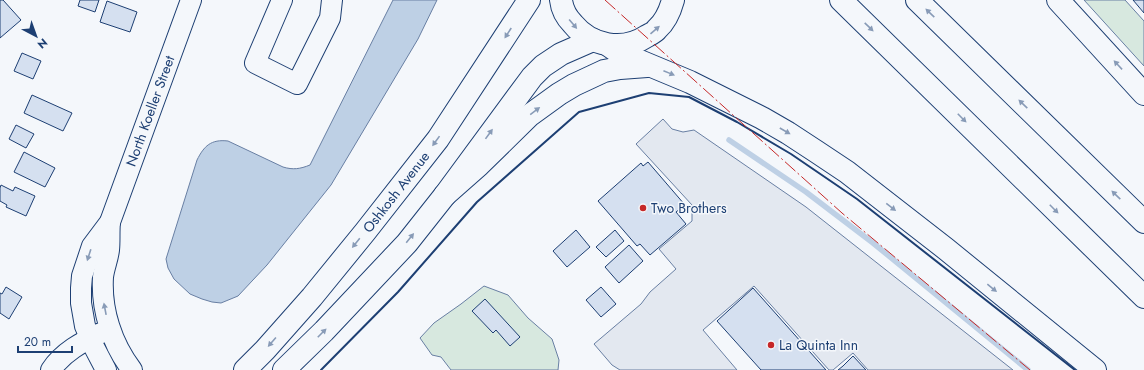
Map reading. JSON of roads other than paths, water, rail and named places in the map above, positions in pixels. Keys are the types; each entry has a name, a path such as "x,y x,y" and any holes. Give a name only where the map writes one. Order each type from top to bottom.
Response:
{"main road":[{"name":"Oshkosh Avenue","path":"245,370 265,350 312,297 438,139 529,0"},
{"path":"561,0 568,19 579,32 648,66 690,82 762,118 788,133 847,172 940,244 1095,370"},
{"path":"284,370 324,331 407,243 445,195 532,77 543,66 561,54 601,43 624,45 642,40 657,30 668,15 673,0"},
{"path":"841,0 1144,296"},
{"path":"917,0 1144,222"},
{"path":"1058,0 1144,94"},
{"path":"445,195 479,165 530,115 559,94 604,71 648,66"}],"street":[{"name":"North Koeller Street","path":"106,370 85,326 81,303 82,276 92,246 110,222 191,0"},
{"path":"282,0 255,63 297,84 330,18 332,0"},
{"name":"North Koeller Street","path":"110,222 109,251 103,275 102,288 104,305 110,330 123,358 132,370"},
{"path":"51,370 62,357 80,344 90,338 110,330"}],"water":[{"path":"393,0 437,0 418,39 331,185 267,265 238,296 221,303 212,302 190,294 174,279 168,268 166,259 197,160 202,151 213,142 228,141 283,167 296,169 310,165"}],"waterway":[{"path":"729,140 806,192 873,243 1028,370"}],"place":[{"name":"Two Brothers","path":"643,208"},
{"name":"La Quinta Inn","path":"771,345"}]}
